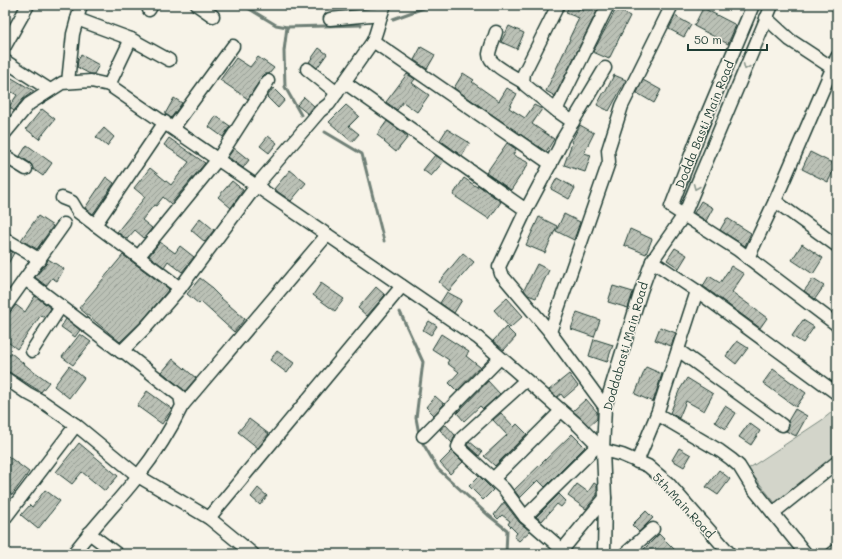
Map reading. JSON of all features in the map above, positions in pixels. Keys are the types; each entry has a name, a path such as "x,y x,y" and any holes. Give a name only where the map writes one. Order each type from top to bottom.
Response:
{"street":[{"path":"5,46 28,5"},
{"path":"68,82 74,34 81,5"},
{"path":"196,5 213,16"},
{"path":"523,82 524,72 558,5"},
{"path":"557,111 559,104 608,5"},
{"path":"550,332 609,162 608,150 622,106 672,5"},
{"name":"Dodda Basti Main Road","path":"667,240 684,215 772,5"},
{"name":"Dodda Basti Main Road","path":"667,240 671,207 750,6"},
{"path":"121,352 147,326 180,288 256,186 312,120 329,104 373,41 376,34 380,8 330,19"},
{"path":"748,258 835,66 790,40 766,18"},
{"path":"77,19 132,39 169,60"},
{"path":"496,32 489,54 492,63 523,82 557,111 573,122"},
{"path":"109,85 132,39"},
{"path":"373,41 551,164"},
{"path":"95,224 169,125 233,46"},
{"path":"5,61 50,90"},
{"path":"307,68 337,93"},
{"path":"605,68 562,140 499,267 501,274 550,332 605,408"},
{"path":"5,133 29,104 62,82 91,81 109,85 478,338 601,447 525,517"},
{"path":"139,256 218,159 268,81"},
{"path":"344,82 526,210"},
{"path":"5,156 26,169"},
{"path":"62,198 72,202 78,212 180,288"},
{"path":"775,201 837,246"},
{"path":"671,207 748,258 837,325"},
{"path":"5,308 64,224"},
{"path":"73,554 89,532 138,476 176,419 182,406 327,235"},
{"path":"5,239 40,260"},
{"name":"Doddabasti Main Road","path":"604,554 605,498 601,447 605,408 638,298 652,261 667,240"},
{"path":"652,261 696,291 836,393"},
{"path":"26,279 180,396 182,406"},
{"path":"209,518 402,286"},
{"path":"637,462 657,414 696,291"},
{"path":"32,351 61,306"},
{"path":"678,350 782,425"},
{"path":"423,436 500,358"},
{"path":"5,378 40,400 76,426 138,476 209,518 253,554"},
{"path":"526,380 462,438 458,447 504,488 525,517 561,553 605,498"},
{"path":"494,478 561,411"},
{"path":"657,414 720,451 739,466 752,487 806,554"},
{"path":"5,518 76,426"},
{"name":"5th Main Road","path":"601,447 648,466 668,483 730,554"},
{"path":"773,513 837,462"},
{"path":"625,554 653,529"},
{"path":"89,532 117,554"},
{"path":"832,554 837,550"}],"shaded area":[{"path":"837,408 837,455 776,504 748,469 822,420"}],"building":[{"path":"569,5 583,11 586,5 591,5 598,9 555,96 546,91 579,18 566,13"},
{"path":"703,8 736,25 728,44 694,26"},
{"path":"616,9 630,16 609,59 593,52"},
{"path":"675,16 691,25 684,37 669,29"},
{"path":"509,26 524,33 517,49 501,42"},
{"path":"421,47 435,55 427,69 414,60"},
{"path":"319,48 327,54 317,68 309,62"},
{"path":"81,55 99,65 94,74 90,74 77,67 78,60"},
{"path":"258,57 274,68 269,74 265,74 262,77 248,99 220,80 236,58 250,67"},
{"path":"463,73 474,80 472,82 499,101 507,88 517,94 509,108 525,118 534,105 542,109 532,124 554,139 546,152 454,88"},
{"path":"5,74 34,91 23,99 14,111 9,107 17,95 5,88"},
{"path":"407,74 415,79 412,83 429,95 417,112 403,102 397,110 386,102"},
{"path":"614,75 626,80 609,111 597,105"},
{"path":"643,80 661,90 654,103 637,93"},
{"path":"273,88 285,100 278,108 267,97"},
{"path":"304,97 314,106 308,114 297,105"},
{"path":"174,98 182,103 171,118 165,114"},
{"path":"346,105 359,116 349,126 359,134 352,142 329,122"},
{"path":"42,109 55,119 39,139 26,129"},
{"path":"216,116 230,126 223,137 209,127"},
{"path":"387,121 408,137 396,152 377,135"},
{"path":"580,125 594,133 584,153 591,155 585,172 564,165 572,143 571,142"},
{"path":"104,128 114,137 107,146 96,137"},
{"path":"447,129 470,143 462,156 440,140"},
{"path":"268,136 277,143 269,153 260,146"},
{"path":"169,138 205,163 171,204 163,197 156,206 154,205 142,220 152,228 144,238 135,230 127,239 117,232 145,197 134,188 150,168 171,185 189,162 164,145"},
{"path":"507,143 516,149 513,155 529,163 511,190 486,173"},
{"path":"27,145 52,163 43,176 33,169 30,163 20,156"},
{"path":"234,148 249,160 243,168 228,157"},
{"path":"810,152 836,165 828,182 802,169"},
{"path":"435,155 444,161 431,176 423,170"},
{"path":"290,170 306,183 291,201 274,189"},
{"path":"106,177 114,183 93,214 85,208"},
{"path":"464,178 477,187 478,185 501,202 489,219 453,195"},
{"path":"557,178 575,188 569,199 551,189"},
{"path":"232,181 243,190 231,208 218,197"},
{"path":"701,201 713,208 706,221 694,213"},
{"path":"564,214 580,222 574,240 556,231"},
{"path":"38,216 53,226 37,249 21,240"},
{"path":"539,217 557,226 545,253 526,245"},
{"path":"200,218 214,230 205,242 191,230"},
{"path":"727,218 751,233 745,246 720,230"},
{"path":"630,229 652,239 646,254 624,245"},
{"path":"160,242 175,253 180,246 194,257 182,272 168,261 164,267 149,256"},
{"path":"802,244 823,258 813,274 792,260"},
{"path":"5,248 14,253 5,269"},
{"path":"675,248 687,255 679,268 667,260"},
{"path":"463,253 474,262 449,291 439,282"},
{"path":"123,255 169,289 142,321 120,342 79,308"},
{"path":"48,259 64,269 57,281 52,278 46,286 35,277 46,264"},
{"path":"537,264 549,270 536,298 528,295 524,290"},
{"path":"731,266 744,274 732,292 767,318 760,328 703,286 709,276 720,283"},
{"path":"200,278 213,288 212,289 221,298 245,319 234,332 201,302 199,304 187,294"},
{"path":"813,279 824,286 815,299 804,291"},
{"path":"321,283 344,299 335,311 313,295"},
{"path":"613,286 633,292 628,308 608,302"},
{"path":"376,287 385,295 367,316 358,308"},
{"path":"447,292 462,300 454,313 440,303"},
{"path":"35,296 51,308 45,318 41,315 17,349 5,340 5,318 16,305 25,312"},
{"path":"507,298 523,316 510,328 494,310"},
{"path":"577,312 600,320 594,337 571,329"},
{"path":"66,319 80,330 75,337 61,327"},
{"path":"803,320 814,327 803,343 792,336"},
{"path":"429,321 437,326 431,335 423,330"},
{"path":"506,327 516,337 504,350 493,341"},
{"path":"660,327 676,333 671,346 655,340"},
{"path":"80,334 91,342 73,365 62,357"},
{"path":"441,334 469,352 466,356 480,367 457,391 449,383 459,372 447,363 449,360 432,349"},
{"path":"594,339 613,345 607,362 589,356"},
{"path":"737,341 748,348 736,364 726,356"},
{"path":"277,351 294,363 287,373 270,360"},
{"path":"11,353 35,373 49,382 41,392 5,371 5,360"},
{"path":"173,359 196,378 185,391 162,372"},
{"path":"69,366 84,378 69,398 54,386"},
{"path":"646,367 662,374 653,402 635,394"},
{"path":"773,369 806,393 796,407 763,383"},
{"path":"569,374 578,386 564,398 561,394 557,397 549,390"},
{"path":"687,378 713,394 704,411 686,401 679,418 670,413 679,391"},
{"path":"488,381 500,394 483,409 480,406 464,421 457,413"},
{"path":"147,391 172,409 162,424 137,406"},
{"path":"435,396 444,404 434,415 426,407"},
{"path":"586,399 597,412 597,419 589,426 573,411"},
{"path":"725,406 736,413 726,429 715,422"},
{"path":"795,409 807,416 796,436 786,431 789,426 788,421"},
{"path":"501,413 514,427 517,424 527,434 495,466 484,456 507,435 493,420"},
{"path":"249,419 269,434 258,448 238,432"},
{"path":"749,423 760,431 751,445 739,437"},
{"path":"446,425 455,435 452,443 440,430"},
{"path":"572,434 585,447 545,487 538,480 520,498 514,490"},
{"path":"469,441 482,452 479,456 467,445"},
{"path":"79,443 118,476 105,491 82,472 72,484 56,472"},
{"path":"679,448 691,455 684,467 672,460"},
{"path":"452,451 463,462 450,474 440,463"},
{"path":"5,454 29,472 12,495 5,490"},
{"path":"719,470 730,479 718,495 706,487"},
{"path":"479,476 493,490 483,500 469,486"},
{"path":"594,483 597,485 597,495 586,509 568,496 577,484 588,492"},
{"path":"258,488 267,496 260,505 251,497"},
{"path":"45,490 60,501 38,529 21,515 30,505 32,507"},
{"path":"559,494 566,501 561,507 557,504 542,521 536,517"},
{"path":"504,502 519,522 530,531 519,541 514,537 517,533 508,524 510,521 502,515 498,519 494,515"},
{"path":"646,511 653,518 639,532 632,525"},
{"path":"659,534 679,554 639,554"}],"waterway":[{"path":"243,5 276,25 287,27 361,25"},
{"path":"393,19 432,5"},
{"path":"287,27 284,51 285,87 301,115"},
{"path":"325,132 362,154 384,241"},
{"path":"400,312 423,362 416,418 419,434"},
{"path":"421,440 438,469 488,515 507,530 506,554"}]}
